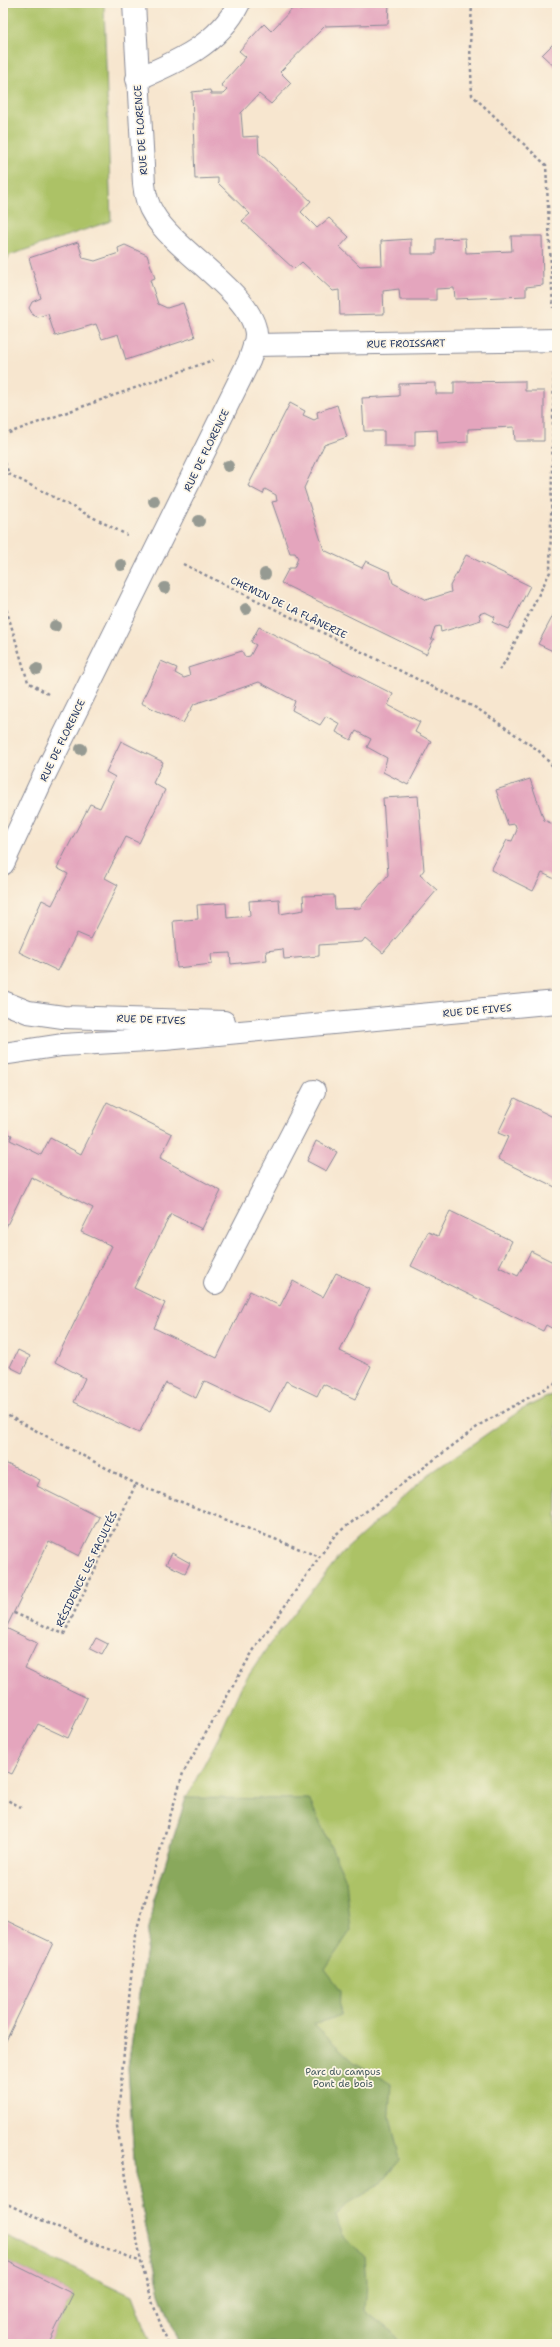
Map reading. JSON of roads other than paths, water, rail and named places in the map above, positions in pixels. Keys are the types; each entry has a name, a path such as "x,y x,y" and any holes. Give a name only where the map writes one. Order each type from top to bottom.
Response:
{"street":[{"name":"RUE DE FLORENCE","path":"3,864 18,829 76,710 250,361 254,345 254,327 241,304 165,230 149,205 144,184 137,80 134,3"},
{"name":"RUE DE FLORENCE","path":"137,80 175,63 213,39 233,16 239,3"},
{"name":"RUE FROISSART","path":"254,345 557,340"},
{"name":"RUE DE FLORENCE","path":"3,853 18,829"},
{"name":"RUE DE FIVES","path":"3,1002 28,1012 63,1017 301,1025"},
{"name":"RUE DE FIVES","path":"3,1054 62,1045 165,1039 557,1002"},
{"path":"215,1283 314,1091"}],"park label":[{"name":"Parc du campus Pont de bois","path":"343,2076"}]}
